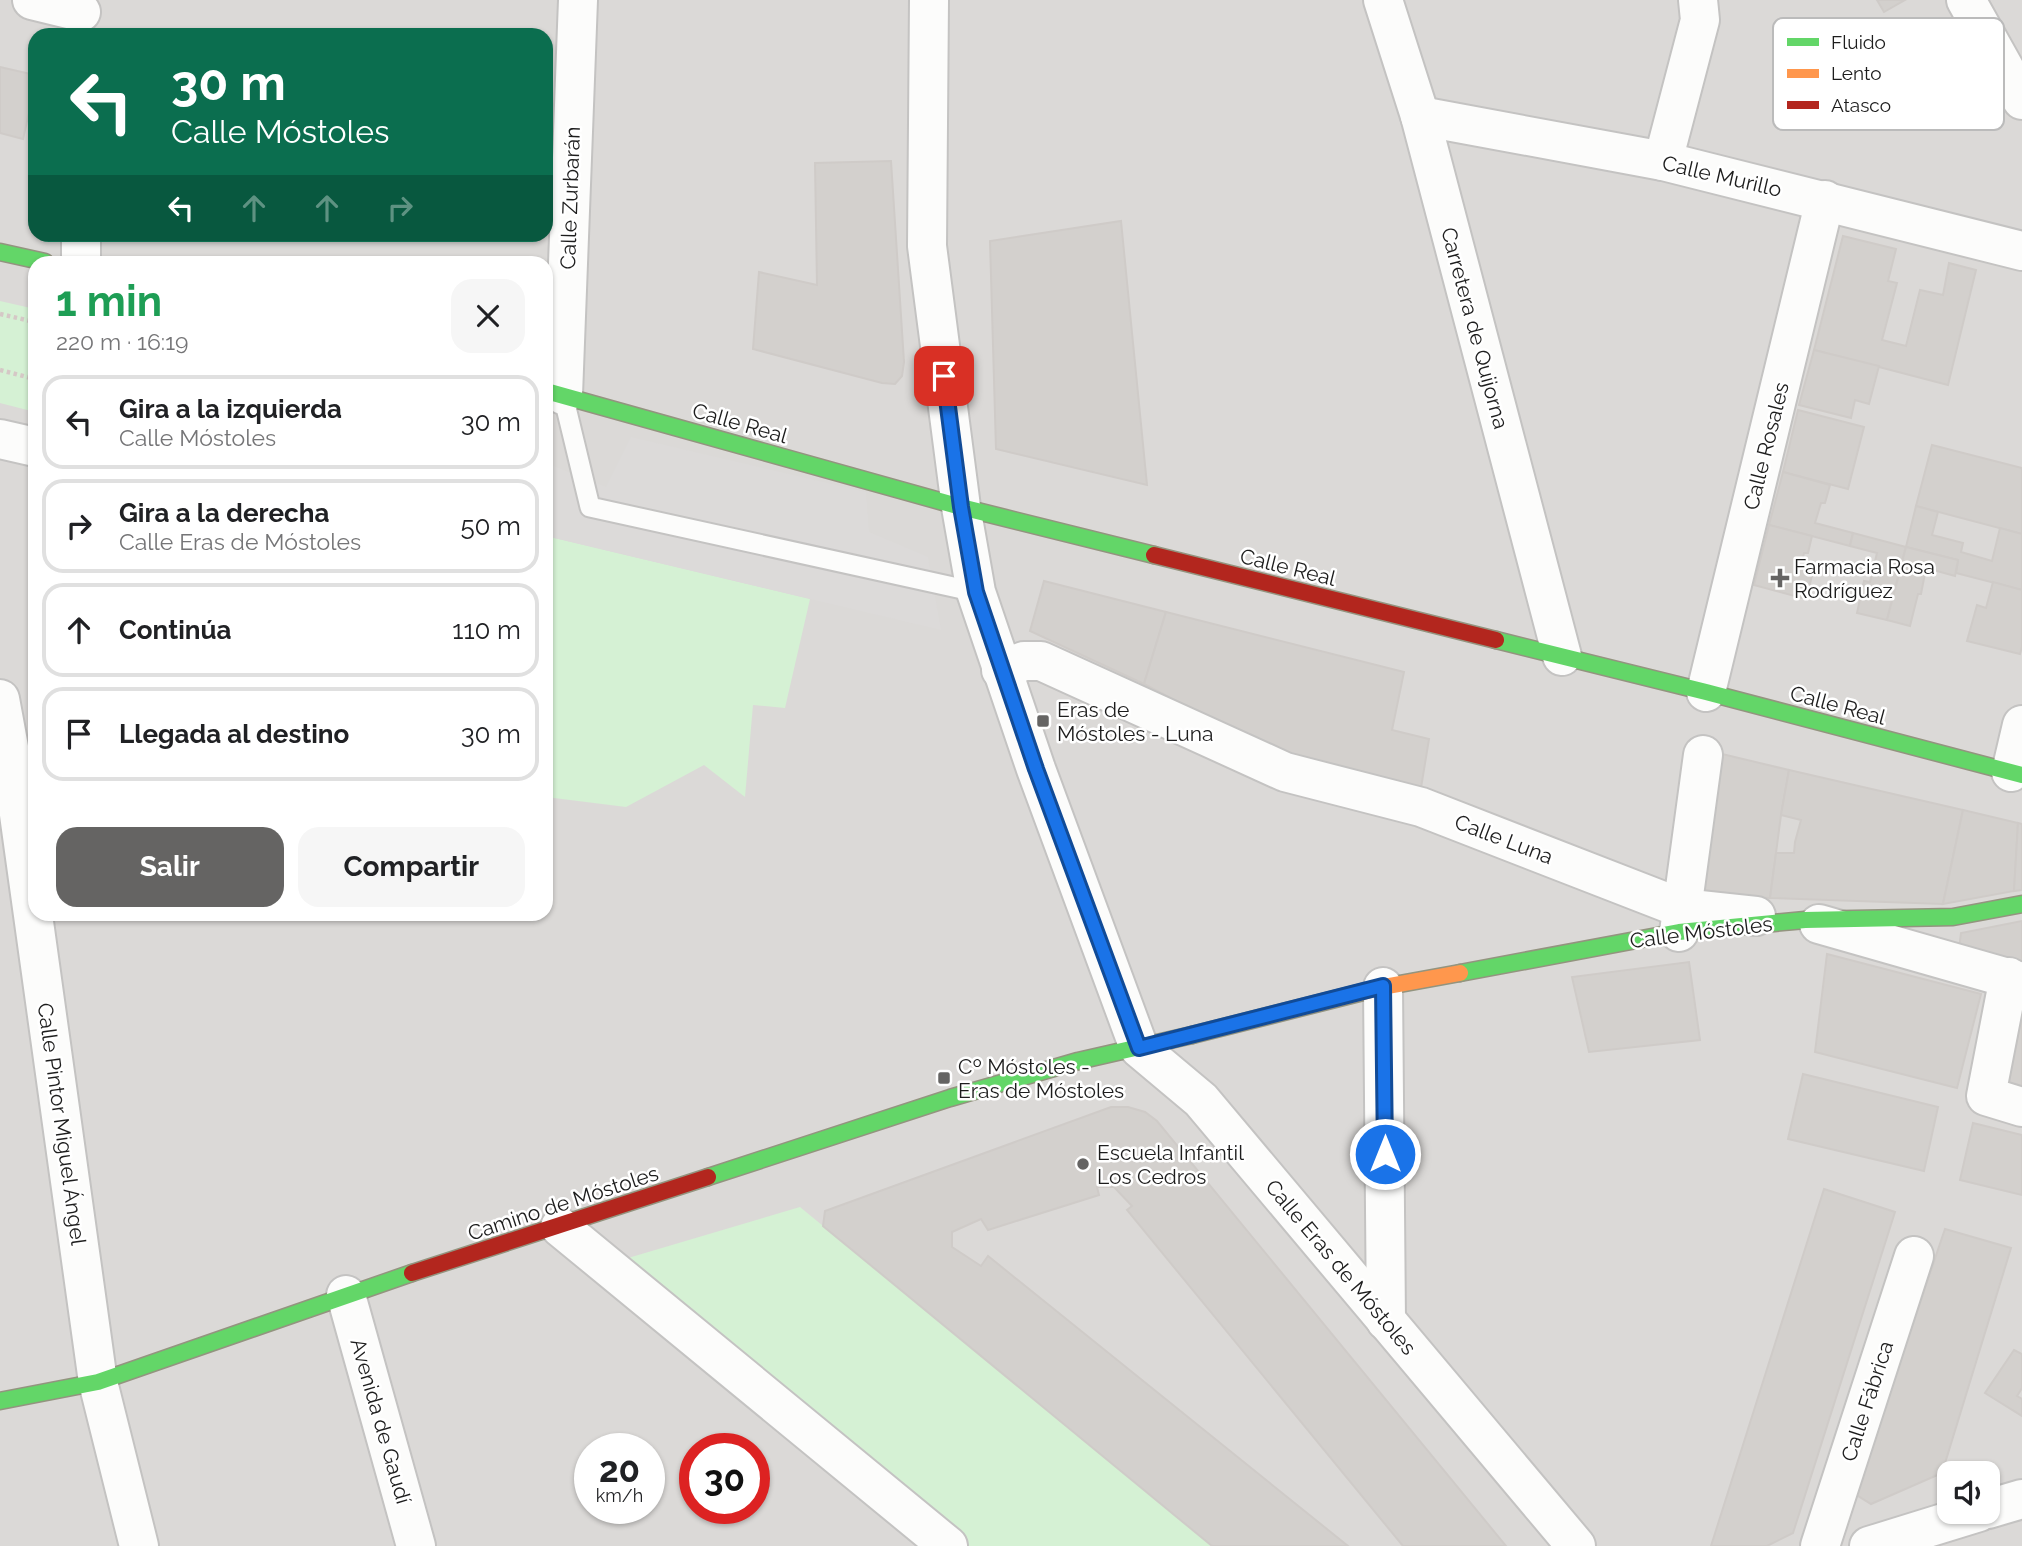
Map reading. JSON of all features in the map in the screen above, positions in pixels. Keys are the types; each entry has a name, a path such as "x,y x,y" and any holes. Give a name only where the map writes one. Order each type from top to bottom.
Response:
{"street":[{"path":"32,0 81,16"},
{"name":"Calle Zurbarán","path":"555,393 578,0"},
{"name":"Calle Eras de Móstoles","path":"929,0 927,246 961,507 976,592 1001,670 1139,1048 1201,1100 1576,1546"},
{"name":"Carretera de Quijorna","path":"1383,0 1420,116 1562,656"},
{"path":"1663,161 1700,20 1698,0"},
{"path":"1966,0 1976,18"},
{"path":"2004,68 2022,100"},
{"name":"Calle Murillo","path":"1420,116 1663,161 2022,251"},
{"name":"Calle Rosales","path":"1706,692 1825,200"},
{"path":"0,252 28,258"},
{"name":"Calle Real","path":"555,393 961,507 1706,692 2016,773"},
{"path":"0,439 28,445"},
{"name":"Calle Luna","path":"1001,670 1024,661 1041,661 1285,772 1421,807 1680,920 1805,920 2015,980"},
{"name":"Calle Pintor Miguel Ángel","path":"0,699 16,764 28,854"},
{"path":"2016,773 2022,725"},
{"path":"1680,920 1703,755"},
{"path":"1805,920 1953,917 2022,904"},
{"name":"Calle Móstoles","path":"1139,1048 1383,986 1680,920"},
{"name":"Calle Pintor Miguel Ángel","path":"37,921 98,1381 139,1546"},
{"path":"2015,980 1986,1096 2022,1107"},
{"path":"1383,986 1386,1321"},
{"name":"Camino de Móstoles","path":"0,1401 98,1381 346,1296 950,1098 1078,1061 1139,1048"},
{"path":"561,1227 948,1546"},
{"name":"Calle Fábrica","path":"1820,1546 1914,1256"},
{"name":"Avenida de Gaudí","path":"346,1296 416,1546"},
{"path":"2000,1505 2022,1499"},
{"path":"1869,1546 1940,1524"}],"lane":[{"path":"555,393 590,507 976,592"}],"path":[{"path":"0,314 28,320"},
{"path":"0,370 28,377"}],"shaded area":[{"path":"0,0 2022,0 2022,1546 0,1546"},
{"path":"631,437 866,492 869,532 928,557 941,630 553,538 553,466 606,487"}],"green space":[{"path":"0,301 28,307 28,410 0,403"},
{"path":"553,538 810,599 785,708 753,705 745,797 704,765 626,807 553,798"},
{"path":"800,1207 1212,1546 966,1546 618,1261"}],"building":[{"path":"1877,0 1905,0 1884,12"},
{"path":"0,67 28,73 28,117 23,139 0,133"},
{"path":"891,161 904,362 902,376 895,384 882,383 753,349 759,272 817,285 815,163"},
{"path":"1121,221 1147,485 996,449 990,241"},
{"path":"1843,236 1896,249 1888,281 1897,283 1882,340 1906,346 1920,290 1943,295 1949,263 1976,270 1948,385 1814,350"},
{"path":"1814,350 1879,366 1869,404 1855,400 1851,418 1799,405"},
{"path":"1798,410 1864,427 1848,489 1783,472"},
{"path":"1932,445 2022,468 2022,534 1916,506"},
{"path":"1783,472 1830,485 1815,523 1853,533 1850,546 1769,525"},
{"path":"1916,506 1938,512 1932,535 1963,543 1961,552 1992,561 2000,528 2022,534 2022,590 1956,573 1958,560 1906,547"},
{"path":"1769,525 1812,536 1808,553 1804,553 1802,561 1815,564 1806,599 1754,585"},
{"path":"1853,533 1906,547 1887,620 1857,613 1864,581 1870,582 1877,553 1850,546"},
{"path":"1906,547 1958,560 1955,576 1926,568 1910,626 1887,620"},
{"path":"1044,581 1166,612 1144,684 1030,631"},
{"path":"1993,582 2022,590 2020,654 1967,641 1977,605 1986,608"},
{"path":"1166,612 1404,672 1392,730 1429,739 1420,794 1277,754 1144,684"},
{"path":"1722,754 1789,770 1770,898 1699,894"},
{"path":"1789,770 1963,810 1943,904 1770,898 1776,853 1794,853 1801,820 1781,815"},
{"path":"1963,810 2018,823 2014,891 1943,904"},
{"path":"2018,823 2022,824 2022,890 2014,891"},
{"path":"2022,921 2022,967 1959,949 1961,933"},
{"path":"1827,954 1981,994 1957,1088 1815,1052"},
{"path":"1689,962 1700,1040 1589,1052 1572,977"},
{"path":"2022,1013 2022,1094 2003,1089"},
{"path":"1803,1074 1938,1107 1924,1171 1788,1139"},
{"path":"1111,1107 1128,1107 1145,1112 1157,1121 1506,1546 1403,1546 1127,1210 1132,1206 1114,1187 1097,1187 1099,1195 988,1230 981,1219 952,1232 952,1247 981,1266 988,1256 1348,1546 1212,1546 823,1226 825,1211"},
{"path":"1973,1123 2022,1135 2022,1195 1960,1180"},
{"path":"1824,1189 1895,1212 1793,1533 1767,1546 1711,1546"},
{"path":"1945,1229 2011,1248 1946,1461 1937,1461 1937,1475 1871,1504 1855,1494"},
{"path":"2014,1350 2022,1354 2022,1388 2017,1396 2022,1399 2022,1416 1985,1393"}],"traffic: fast":[{"path":"0,252 28,258"},
{"path":"553,393 961,507 1154,555"},
{"path":"1496,640 2022,775"},
{"path":"1460,973 1679,932 1805,920 1953,917 2022,904"},
{"path":"708,1177 950,1098 1078,1061 1192,1035"},
{"path":"0,1401 98,1382 412,1273"}],"traffic: slow":[{"path":"1192,1035 1383,987 1460,973"}],"traffic: jam":[{"path":"1154,555 1496,640"},
{"path":"412,1273 708,1177"}],"place":[{"name":"Farmacia Rosa Rodríguez","path":"1780,578"},
{"name":"Eras de Móstoles - Luna","path":"1043,721"},
{"name":"Cº Móstoles - Eras de Móstoles","path":"944,1078"},
{"name":"Escuela Infantil Los Cedros","path":"1083,1164"}],"route":[{"path":"944,376 961,507 976,592 1036,769 1139,1048 1383,986 1385,1154"}]}
